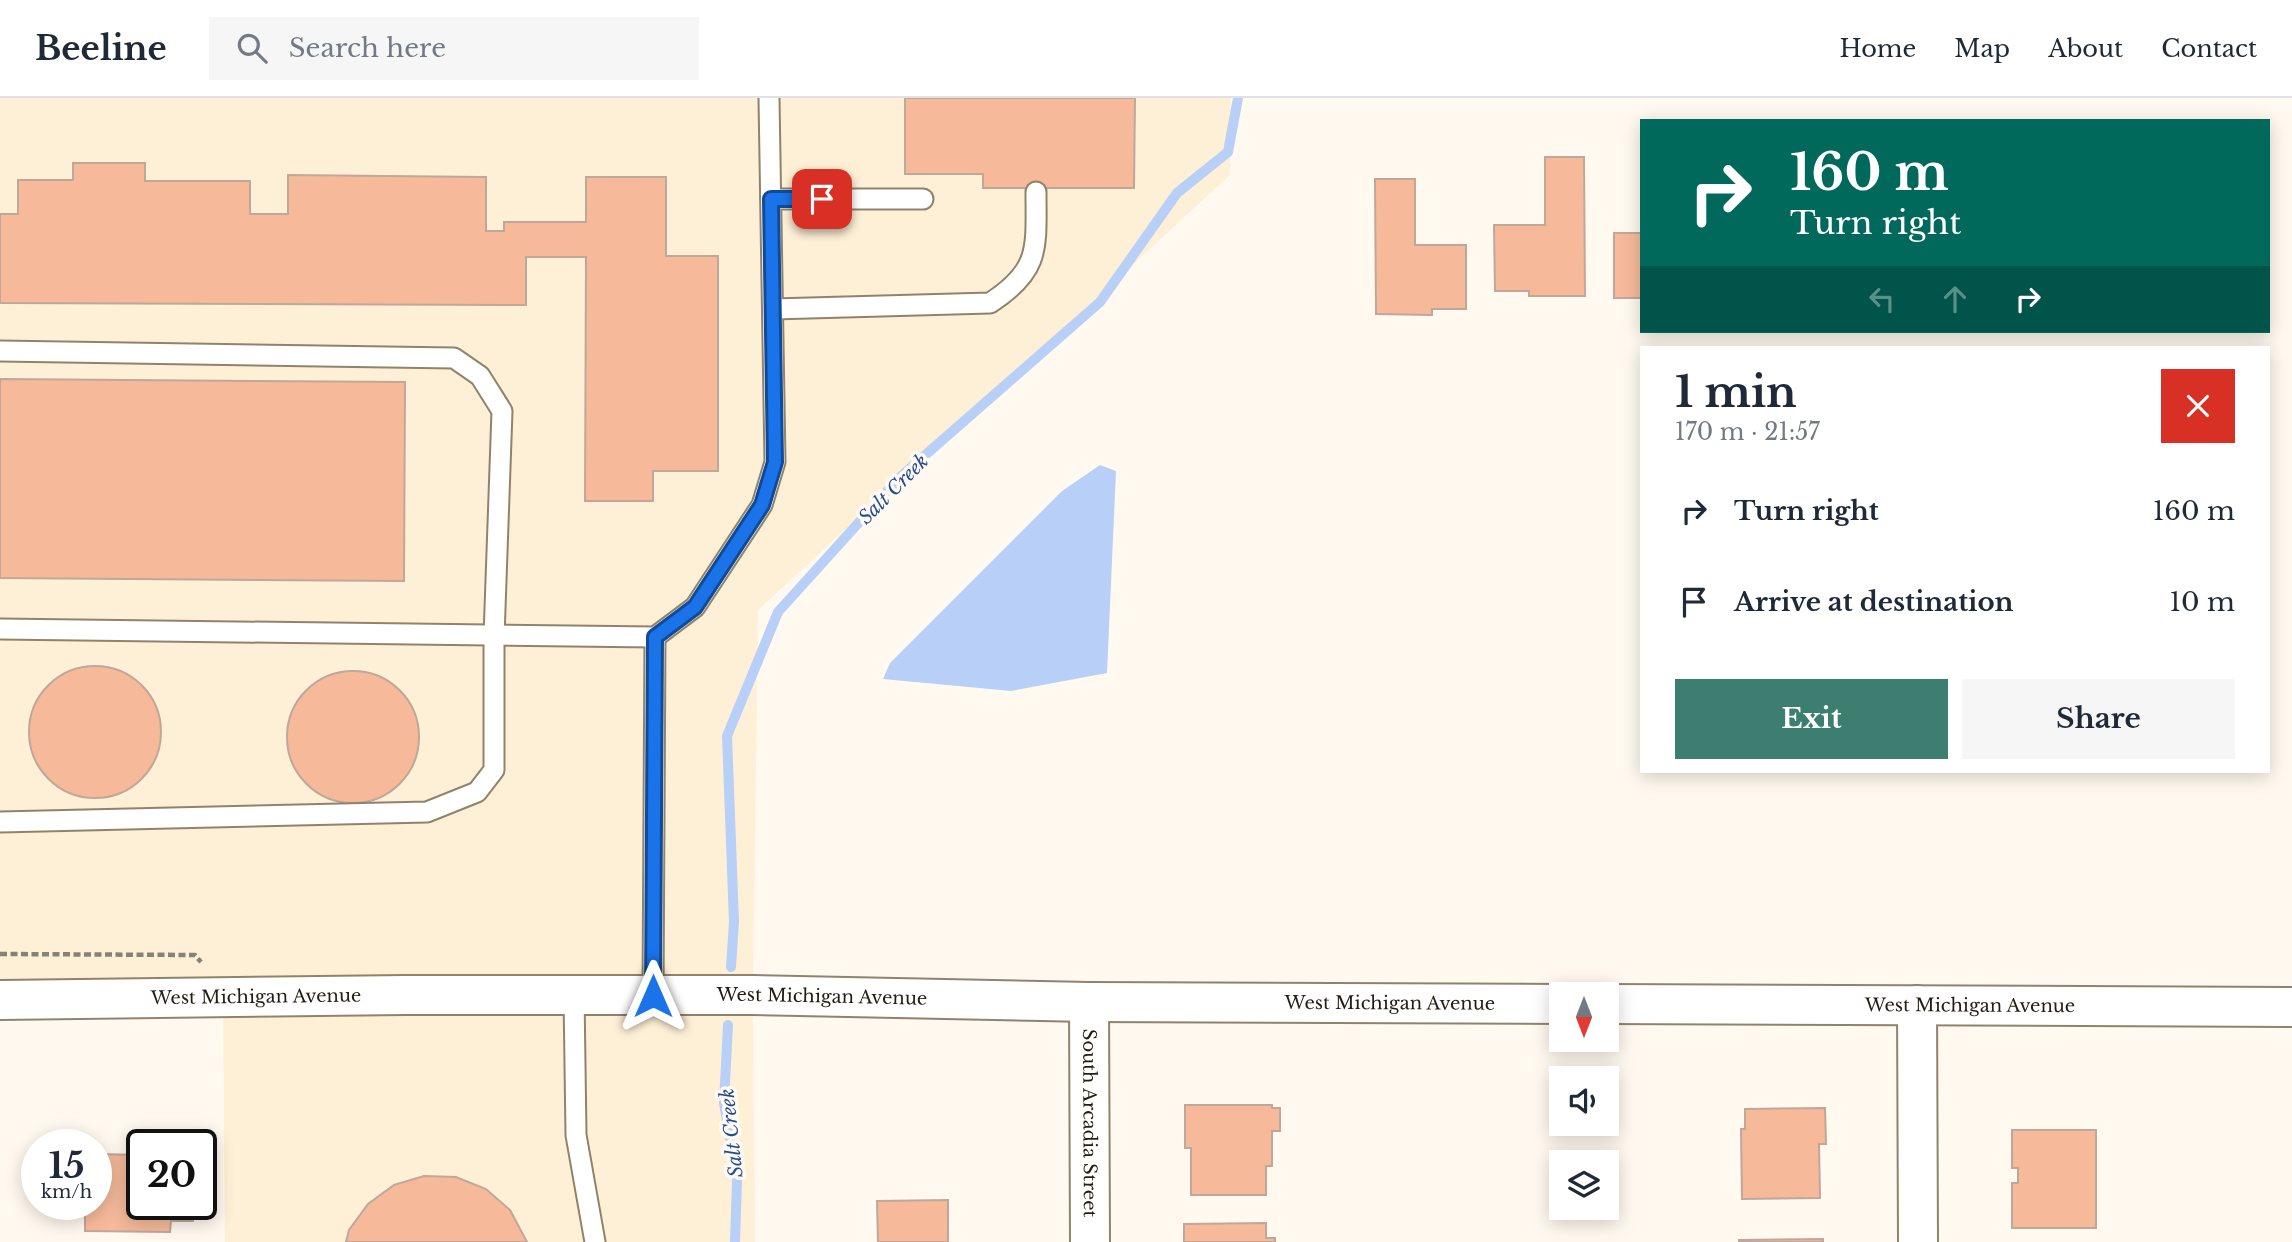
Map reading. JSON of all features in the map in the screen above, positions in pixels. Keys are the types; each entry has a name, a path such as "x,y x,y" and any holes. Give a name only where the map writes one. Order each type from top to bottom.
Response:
{"street":[{"name":"West Michigan Avenue","path":"0,1000 653,996 1089,1002 1549,1004"},
{"name":"South Arcadia Street","path":"1089,1002 1090,1242"},
{"name":"West Michigan Avenue","path":"1619,1004 2292,1007"},
{"path":"1917,1005 1918,1242"}],"lane":[{"path":"0,629 655,637 695,607 762,505 775,462 769,98"},
{"path":"773,309 990,303 1014,288 1032,263 1036,242 1036,192"},
{"path":"771,199 923,199"},
{"path":"0,351 454,358 480,376 502,411 494,637 494,770 477,792 427,812 0,822"},
{"path":"653,996 655,637"},
{"path":"574,996 576,1135 594,1242"}],"shaded area":[{"path":"0,98 1231,98 1230,175 758,610 753,995 755,1242 225,1242 223,997 0,1000"}],"water":[{"path":"1100,465 1116,471 1107,673 1011,691 883,679 890,663 1062,491"}],"building":[{"path":"905,98 1135,98 1134,188 983,188 983,174 905,174"},
{"path":"1545,157 1584,157 1585,296 1529,296 1529,291 1495,291 1494,225 1545,225"},
{"path":"73,163 145,163 145,181 250,181 250,214 288,214 288,175 486,177 486,231 504,231 504,222 586,222 586,177 666,177 666,256 718,256 718,471 653,471 653,501 585,501 586,257 526,257 526,305 0,303 0,214 18,214 18,180 73,180"},
{"path":"1375,179 1415,179 1415,245 1466,245 1466,309 1432,309 1432,315 1376,314"},
{"path":"1614,233 1640,233 1640,298 1614,298"},
{"path":"0,379 405,382 404,581 0,578"},
{"path":"95,666 120,671 142,685 156,707 161,732 156,757 142,779 120,793 95,798 70,793 48,779 34,757 29,732 34,707 48,685 70,671"},
{"path":"353,671 378,676 400,690 414,712 419,737 414,762 400,784 378,798 353,803 328,798 306,784 292,762 287,737 292,712 306,690 328,676"},
{"path":"1185,1105 1272,1105 1272,1108 1280,1108 1280,1131 1272,1131 1272,1166 1266,1166 1266,1195 1191,1195 1191,1148 1185,1148"},
{"path":"1825,1108 1826,1144 1819,1144 1820,1198 1742,1199 1741,1129 1745,1129 1745,1109"},
{"path":"2012,1130 2096,1130 2096,1228 2012,1228 2012,1183 2018,1183 2018,1168 2012,1168"},
{"path":"112,1154 126,1155 126,1220 193,1220 171,1221 170,1232 85,1231 85,1220 112,1220"},
{"path":"424,1176 456,1177 486,1189 510,1210 527,1242 346,1242 349,1230 368,1204 394,1185"},
{"path":"948,1200 948,1242 878,1242 877,1201"},
{"path":"1266,1223 1266,1238 1275,1238 1275,1242 1184,1242 1184,1224"},
{"path":"1823,1239 1823,1242 1739,1242 1739,1240"}],"waterway":[{"name":"Salt Creek","path":"731,967 734,922 727,736 778,612 899,478 1100,302 1177,193 1228,152 1238,98"},
{"name":"Salt Creek","path":"728,1025 724,1103 737,1180 735,1242"}],"route":[{"path":"653,996 655,637 695,607 762,505 775,462 771,199 822,199"}]}
